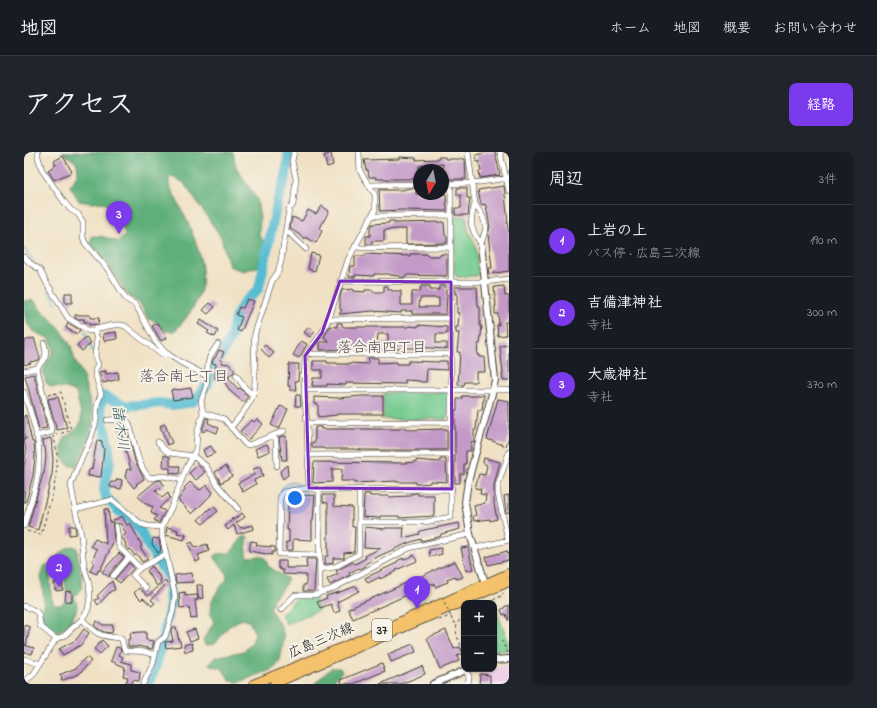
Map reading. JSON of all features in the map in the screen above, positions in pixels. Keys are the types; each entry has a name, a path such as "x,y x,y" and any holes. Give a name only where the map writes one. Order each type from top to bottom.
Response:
{"main road":[{"name":"広島三次線","path":"253,684 345,646 509,573"},
{"name":"広島三次線","path":"274,684 509,582"}],"street":[{"path":"38,152 42,170 65,204 78,214 83,222 83,237 85,243 107,268 126,299 136,305 155,341 168,354 180,362 208,376"},
{"path":"231,428 253,395 254,341 272,281 278,272 281,261 288,209 294,205 296,179 292,161 294,152"},
{"path":"309,488 307,423 304,390 305,356 322,333 329,318 348,260 375,210 374,195 370,185 360,171 359,152"},
{"path":"468,152 475,204 471,216 471,224 472,231 481,244"},
{"path":"500,152 508,178 509,191"},
{"path":"359,522 425,522 451,517 452,422 450,184 473,183 508,178"},
{"path":"370,185 413,184"},
{"path":"475,204 483,217 486,228 481,244 495,380 468,482 466,514 470,534 488,592"},
{"path":"372,215 451,215"},
{"path":"285,232 289,233 306,249"},
{"path":"355,246 362,248 451,247"},
{"path":"24,257 40,270 68,318 89,331 120,325 125,326 162,354 168,354"},
{"path":"340,281 484,282 509,279"},
{"path":"329,318 451,318"},
{"path":"24,682 33,675 56,639 64,636 82,619 88,610 90,590 84,567 81,534 75,509 72,485 76,471 90,440 96,422 97,405 101,394 95,370 98,365 95,356 97,340 94,330"},
{"path":"24,371 37,368 45,358 46,352 44,343"},
{"path":"143,684 153,664 158,642 166,637 173,612 175,595 162,536 162,527 196,449 198,425 203,413 201,401 206,387 208,364 210,356 218,344"},
{"path":"307,352 314,354 451,354"},
{"path":"36,436 52,432 37,368"},
{"path":"236,375 245,388 253,395"},
{"path":"304,390 509,390"},
{"path":"24,392 36,436 39,455 39,469 36,484 24,526"},
{"path":"203,413 218,416 224,419 245,444 249,445 284,431"},
{"path":"107,420 124,419 130,423 140,463 150,478 164,476 182,480"},
{"path":"307,423 452,422"},
{"path":"274,435 276,440 277,466"},
{"path":"158,442 170,453 193,456 206,466 217,484 238,509"},
{"path":"308,455 452,454"},
{"path":"475,548 509,540 498,494 498,485 508,456"},
{"path":"320,555 279,554 280,498 283,492 309,488 319,490 452,489"},
{"path":"320,569 335,567 359,554 359,489"},
{"path":"319,490 320,593"},
{"path":"75,509 112,500 141,524 162,527"},
{"path":"116,526 119,547 140,568"},
{"path":"281,610 295,594 316,595 332,589 409,548 470,534"},
{"path":"146,588 133,575 140,568 166,554"},
{"path":"113,576 129,557"},
{"path":"24,606 36,610 39,614 40,626 56,639"},
{"path":"82,619 94,632 103,636 120,638 122,640 124,650 126,651 149,652 155,655"},
{"path":"24,659 40,664"},
{"path":"497,660 509,659"},
{"path":"433,684 461,672"},
{"path":"468,672 468,684"}],"path":[{"path":"24,530 41,535 55,484 57,469 57,453 53,436 70,430 61,392 43,396"},
{"path":"24,439 36,436"},
{"path":"494,600 503,595 502,592"},
{"path":"442,596 450,617 453,622 457,623"},
{"path":"439,621 450,617"},
{"path":"461,619 457,623 457,635 461,645"},
{"path":"501,640 509,653"}],"highlighted area":[{"path":"340,281 451,282 452,489 309,488 305,356 322,333"}],"shaded area":[{"path":"509,666 509,684 478,684 479,674 484,672 497,672 497,667"}],"green space":[{"path":"62,152 233,152 236,167 257,199 260,219 259,235 271,250 270,260 260,266 243,271 229,266 221,237 183,182 169,176 169,185 198,249 202,276 201,289 191,312 175,331 165,331 158,323 149,319 139,303 129,297 107,264 90,243 92,236 104,237 119,242 125,235 116,210 102,202 91,203 79,201 70,186 78,174 77,163"},
{"path":"454,217 467,217 469,233 476,247 478,274 476,276 457,277 454,274"},
{"path":"34,300 40,309 60,328 71,346 75,361 82,373 90,403 93,422 87,444 76,466 69,466 63,457 62,445 65,438 80,424 81,417 76,392 66,388 52,387 46,383 44,370 52,352 51,344 49,338 36,332 29,326 25,316 24,301"},
{"path":"445,392 448,395 448,416 446,419 383,419 383,393"},
{"path":"243,537 248,537 246,551 248,557 260,556 265,558 268,566 288,579 283,588 273,599 270,609 282,628 284,638 280,661 274,669 239,682 230,681 222,668 211,666 209,663 215,657 244,651 252,643 255,634 249,621 241,619 228,627 215,644 205,645 203,640 214,622 210,613 211,604 227,579 226,572 214,557 217,554 230,553"},
{"path":"73,546 77,548 82,579 82,589 74,596 77,606 73,618 64,628 57,632 48,628 43,623 42,612 44,600 41,576 42,568 47,564 50,567 51,596 54,605 61,605 68,599 62,564 59,560 52,563 51,561 67,548"},
{"path":"298,597 313,597 319,610 286,624 281,615"},
{"path":"497,612 509,644 509,650 497,651"},
{"path":"331,668 340,668 342,672 330,684 314,684"}],"building":[{"path":"487,152 495,152 500,175 480,178 479,171 481,171 476,155"},
{"path":"331,153 333,165 327,167 324,156"},
{"path":"63,156 72,172 54,180 48,170 56,165 54,161"},
{"path":"399,157 416,158 416,160 438,159 438,157 445,157 445,159 465,159 466,179 449,179 449,164 413,164 413,179 376,179 376,177 369,177 364,160 399,159"},
{"path":"504,186 509,235 509,271 489,274 488,268 492,268 488,234 490,227 486,206 485,204 481,205 478,190"},
{"path":"413,188 413,200 446,200 447,211 380,211 379,190 402,190"},
{"path":"457,188 467,188 467,198 470,198 468,215 455,215 455,208 461,208 461,195 457,195"},
{"path":"322,206 329,211 320,228 322,231 316,243 305,237 305,239 290,228 292,217 302,221 308,210 316,214"},
{"path":"389,221 394,221 394,223 444,222 447,243 406,244 406,229 397,229 384,230 384,241 372,241 372,244 366,244 366,236 370,236 370,228 372,224 389,223"},
{"path":"311,253 319,255 315,271 308,269"},
{"path":"365,254 410,256 410,254 427,254 427,256 440,256 441,254 447,254 447,276 406,275 406,277 400,277 390,274 374,274 374,276 355,275 355,277 349,277 350,266 355,266 355,256 365,256"},
{"path":"384,286 388,286 388,290 401,291 401,305 412,305 412,292 420,292 421,286 430,286 430,290 439,290 439,286 446,286 446,314 412,314 412,311 401,311 401,313 373,311 339,314 342,310 340,309 340,298 342,290 353,289 353,291 365,292 365,290 373,290 373,292 384,292","holes":["420,298 439,298 439,307 419,307"]},
{"path":"504,286 505,296 509,296 509,318 508,322 505,322 506,335 498,336 497,325 499,325 498,314 495,314 496,306 494,287"},
{"path":"455,287 477,287 478,307 480,307 480,326 482,326 477,355 479,355 479,357 484,357 485,372 476,372 476,382 465,382 464,385 458,385 460,352 457,352 459,333 456,333 456,327 458,327 459,313 457,313 457,294 455,294"},
{"path":"65,293 72,293 72,303 65,303"},
{"path":"247,299 254,301 241,332 237,330 242,317 236,315 239,307 243,308"},
{"path":"210,303 215,307 208,314 203,310"},
{"path":"75,315 90,315 90,318 99,318 98,324 89,325 89,322 84,322 84,319 75,318"},
{"path":"201,320 218,331 215,337 207,333 209,331 198,324"},
{"path":"68,323 80,330 77,334 66,328"},
{"path":"158,323 167,338 161,341 152,326"},
{"path":"337,323 342,323 342,326 344,327 418,327 418,325 447,327 447,334 436,334 436,343 447,343 447,349 415,347 404,349 365,348 320,350 320,342 330,342 324,337 330,326 337,327","holes":["378,334 388,334 388,343 377,342"]},
{"path":"309,327 315,332 310,337 304,332"},
{"path":"116,332 117,339 104,341 103,334"},
{"path":"86,337 91,343 82,351 77,345"},
{"path":"34,338 40,358 39,360 24,365 24,341"},
{"path":"301,341 307,344 299,358 293,355"},
{"path":"265,345 274,353 269,358 261,349"},
{"path":"509,345 509,380 503,381 500,346"},
{"path":"219,350 224,352 220,360 222,360 222,363 229,364 235,371 228,377 238,389 240,388 248,396 244,403 230,391 224,381 215,379 216,364 212,363"},
{"path":"368,358 378,358 378,363 397,362 397,364 408,364 408,361 447,361 447,370 427,369 426,382 405,380 405,384 346,383 346,385 327,384 327,386 312,386 313,378 322,378 322,370 313,370 313,361 327,361 327,363 337,364 368,364"},
{"path":"289,364 299,364 298,381 295,381 296,390 290,390 290,386 288,386"},
{"path":"106,371 106,374 118,372 119,379 103,383 99,372"},
{"path":"34,374 47,428 39,429 25,376"},
{"path":"191,388 193,397 173,400 171,390"},
{"path":"296,395 300,395 301,406 295,406"},
{"path":"484,395 482,410 478,410 476,430 474,430 474,442 471,442 471,451 466,451 464,474 460,474 460,483 455,483 455,410 457,410 457,399 462,399 462,396"},
{"path":"383,396 383,414 337,414 318,417 318,404 314,404 314,397 339,398"},
{"path":"58,397 67,428 57,430 48,399"},
{"path":"498,399 509,401 509,436 506,446 487,439"},
{"path":"280,406 288,409 279,429 271,425"},
{"path":"26,415 32,442 34,442 35,456 33,475 26,502 24,502 24,468 26,453 24,439 24,416"},
{"path":"206,418 209,419 208,423 219,428 217,433 206,429 204,432 202,431"},
{"path":"257,419 263,424 249,439 240,431 252,420 254,422"},
{"path":"118,423 123,423 125,430 127,430 135,461 144,479 136,484 137,485 134,488 125,477 127,469 131,470"},
{"path":"165,424 172,443 167,445 160,426"},
{"path":"315,427 321,427 321,429 447,429 447,450 363,450 312,448 312,442 315,442"},
{"path":"286,436 287,460 282,460 279,437"},
{"path":"51,438 53,460 52,474 38,530 28,527 44,474 46,457 43,440"},
{"path":"97,440 102,441 104,449 101,477 88,476 89,470 92,469"},
{"path":"267,444 270,451 258,456 255,449"},
{"path":"211,446 215,453 206,457 203,450"},
{"path":"164,455 170,457 170,466 180,466 179,474 170,473 170,468 165,468 163,466"},
{"path":"484,458 500,462 494,485 494,504 497,519 490,521 490,519 474,521 473,516 476,515 474,506 485,503 486,495 480,494 481,489 475,488 479,474 485,475 487,465 483,463"},
{"path":"440,459 446,459 447,482 430,481 430,483 421,484 416,484 416,482 396,481 354,483 354,481 341,481 342,469 332,469 332,482 313,483 314,462 404,463 416,462 416,460 440,462"},
{"path":"198,465 205,472 196,480 189,473"},
{"path":"287,465 288,475 283,479 280,471"},
{"path":"226,466 232,476 221,483 215,472"},
{"path":"260,467 263,476 254,480 256,484 243,492 238,483 255,474 253,469"},
{"path":"117,479 122,480 121,489 110,487 111,482 116,482"},
{"path":"161,480 164,486 155,490 162,498 168,493 170,498 159,508 165,511 159,523 154,520 157,516 151,513 153,507 144,503 138,496 156,481"},
{"path":"190,482 200,490 207,485 213,493 192,514 178,500 185,490 184,488"},
{"path":"418,493 418,495 434,495 434,516 399,518 399,516 380,516 380,518 363,517 364,494 370,494 370,496 389,497 410,496 410,494"},
{"path":"315,495 312,521 312,540 293,539 293,550 286,550 286,542 289,542 289,530 287,530 287,496"},
{"path":"323,495 334,495 334,506 352,507 352,527 355,527 354,552 344,553 344,558 333,558 333,563 329,564 325,564 325,556 328,556 328,503 323,502"},
{"path":"509,495 509,512 506,513 504,496"},
{"path":"214,507 218,511 203,524 198,520 210,508 211,509"},
{"path":"104,509 108,509 110,523 112,521 114,540 100,571 98,570 97,574 90,571 97,549 91,546 95,539 106,544"},
{"path":"242,513 245,517 236,523 241,528 253,525 254,529 237,534 234,525 228,530 225,526 232,520 232,518 233,520"},
{"path":"122,516 127,525 130,523 142,546 140,547 148,559 142,562 137,554 135,556 130,549 128,550 122,537 126,534 121,524 114,523 113,521"},
{"path":"459,523 460,529 441,534 441,536 438,537 421,541 421,539 408,543 379,556 365,564 366,566 349,573 350,575 330,585 327,579 338,574 336,571 353,562 355,564 366,558 365,556 381,548 364,547 365,527 385,529 404,528 403,538 420,534 419,532 424,530"},
{"path":"69,526 75,526 76,534 69,535"},
{"path":"167,527 178,530 177,533 186,535 184,540 166,535"},
{"path":"153,538 159,539 161,550 158,553 152,544"},
{"path":"251,541 257,542 256,545 260,546 275,547 275,552 272,552 272,555 249,551"},
{"path":"192,542 195,548 207,544 209,551 198,555 200,560 196,562 188,544"},
{"path":"468,547 473,569 466,571 461,548"},
{"path":"441,548 442,554 430,557 429,550"},
{"path":"507,551 509,560 488,565 486,557"},
{"path":"119,553 124,557 110,573 109,577 102,572"},
{"path":"414,555 417,561 380,579 380,577 368,583 365,578 397,563 397,561 403,558 403,560"},
{"path":"306,559 316,559 314,591 303,591 303,585 306,585 306,575 283,574 283,570 278,568 278,561 286,561 286,568 307,568"},
{"path":"455,561 463,577 457,579 455,576 447,579 448,582 435,587 434,583 353,619 348,609"},
{"path":"60,562 63,572 58,573 60,583 62,582 63,590 57,591 55,590 54,583 56,583 53,564"},
{"path":"129,563 134,568 120,583 115,579"},
{"path":"152,566 161,579 161,582 157,586 147,571"},
{"path":"192,573 193,582 176,583 175,575"},
{"path":"112,581 115,590 111,591 98,605 95,600 99,598 97,596"},
{"path":"165,581 167,583 151,600 155,603 152,606 143,598 141,600 134,593 139,588 148,596"},
{"path":"197,585 202,585 203,598 198,599"},
{"path":"356,586 359,591 337,602 340,611 334,613 331,604 320,608 317,602 327,598 326,596"},
{"path":"66,591 72,592 72,602 65,601"},
{"path":"185,592 185,596 198,595 198,600 195,600 197,618 191,619 189,607 180,608 179,593"},
{"path":"509,605 508,620 506,614 503,615 501,610"},
{"path":"97,621 103,625 113,625 112,633 104,632 97,628 94,625"},
{"path":"24,625 30,627 26,645 24,645"},
{"path":"172,627 176,627 181,646 166,648 165,642 173,641 171,631"},
{"path":"84,629 89,633 81,645 63,655 59,649 76,640"},
{"path":"195,629 198,638 190,641 186,632"},
{"path":"446,630 454,649 460,647 461,649 461,654 457,656 459,661 440,669 427,638"},
{"path":"146,632 146,640 154,641 152,649 137,646 128,647 128,639 131,639 130,633"},
{"path":"102,640 108,646 100,654 94,649"},
{"path":"192,643 193,650 185,652 184,645"},
{"path":"413,644 416,652 391,662 388,654"},
{"path":"24,645 34,648 32,654 24,652"},
{"path":"116,647 120,648 121,651 119,655 123,657 121,661 131,664 131,670 140,672 139,681 133,680 132,684 126,683 128,677 123,676 125,667 111,661"},
{"path":"86,657 91,661 79,674 61,681 62,677 59,675 76,668"},
{"path":"382,663 385,671 353,684 342,684 341,680"},
{"path":"422,666 425,674 401,684 380,684"},
{"path":"480,674 490,675 490,684 479,684"}],"waterway":[{"name":"諸木川","path":"148,684 156,666 170,605 168,577 147,544 141,531 132,520 118,511 106,497 104,489 110,462 109,449 100,407 103,396 127,406 159,403 173,405 192,402 208,384 207,385 215,365 231,338 235,318 244,302 259,288 278,199 286,177 288,152"},
{"path":"24,248 34,263"},
{"path":"49,291 56,303"},
{"path":"68,314 77,321"},
{"path":"85,331 93,353"}],"place":[{"name":"大歳神社","path":"119,234"},
{"name":"吉備津神社","path":"59,587"},
{"name":"上岩の上","path":"417,609"}],"district":[{"name":"落合南四丁目","path":"382,348"},
{"name":"落合南七丁目","path":"184,377"}]}
